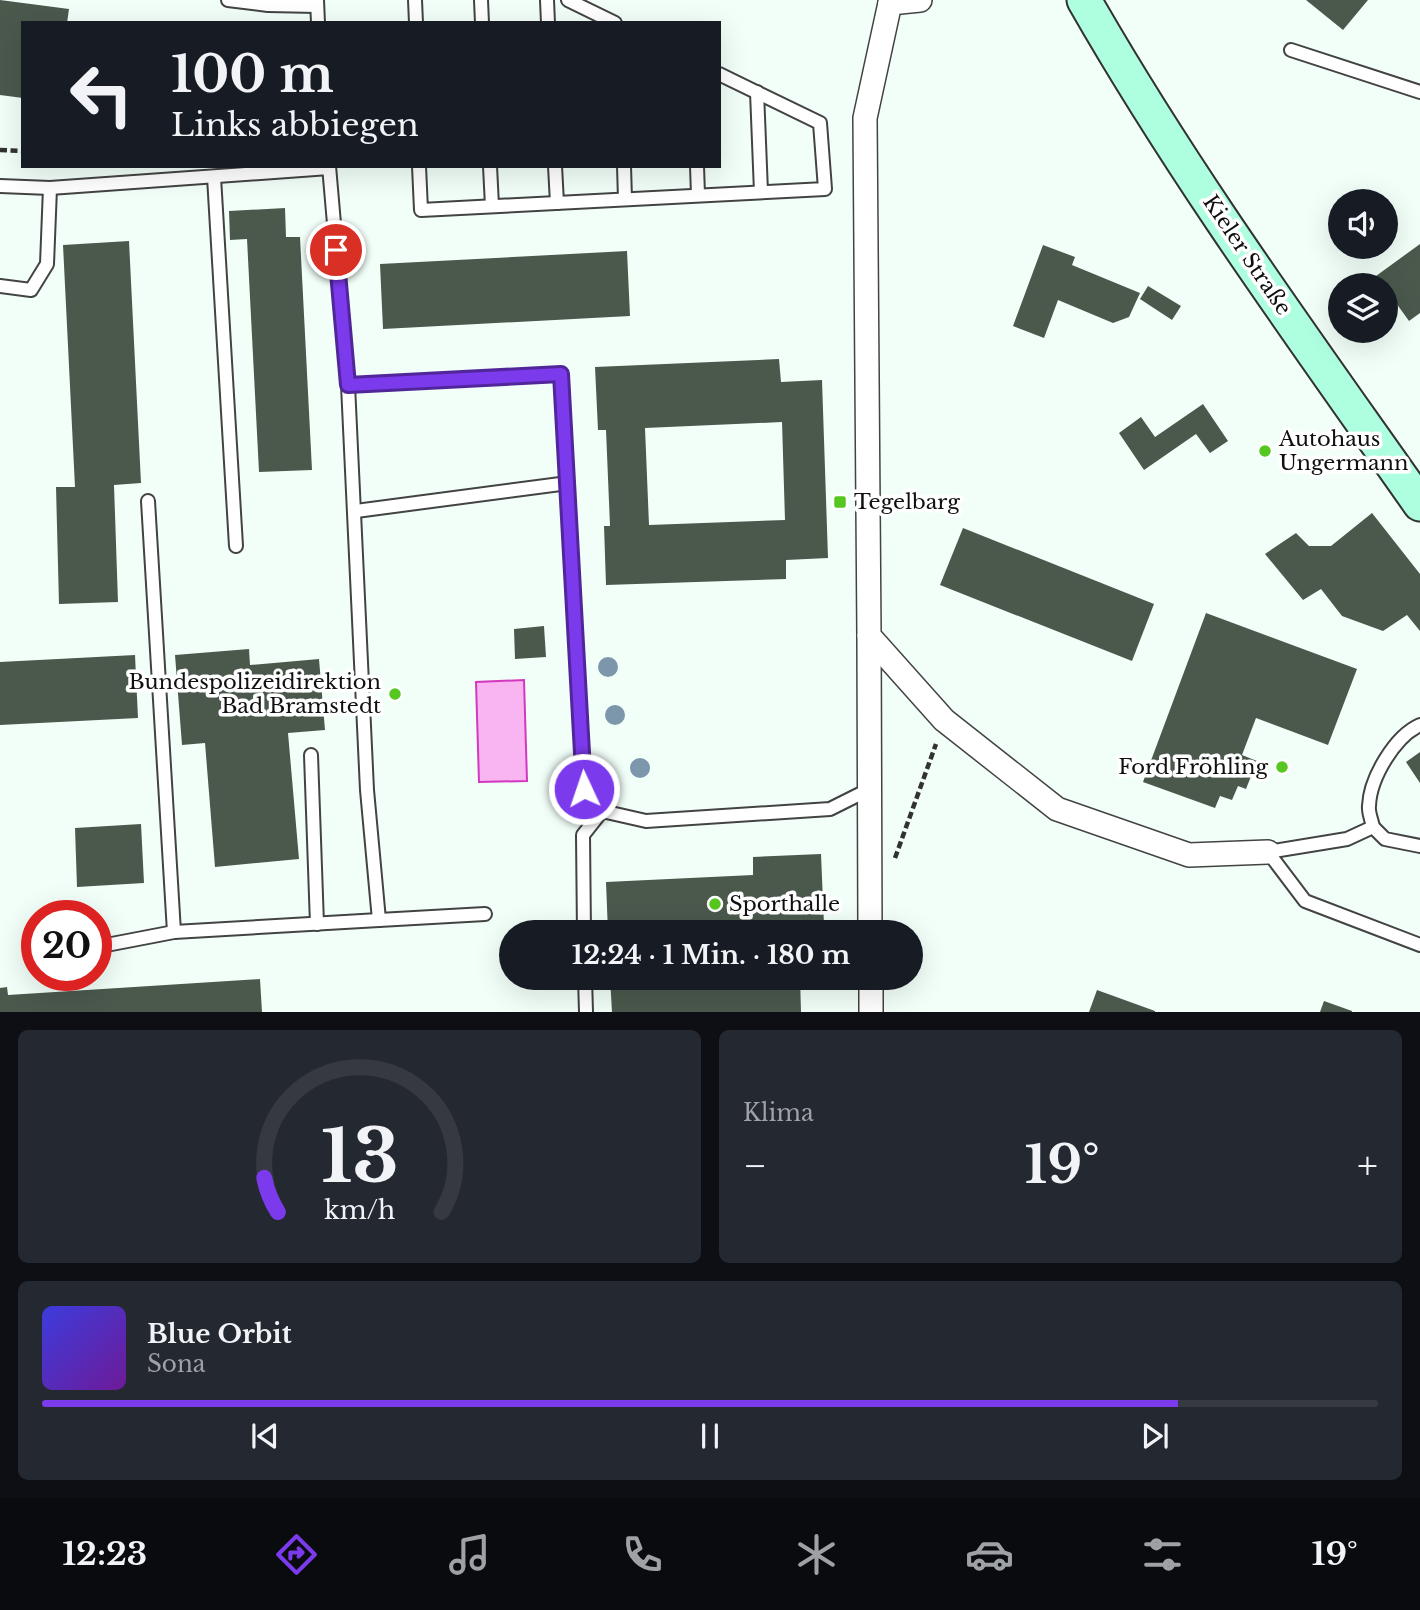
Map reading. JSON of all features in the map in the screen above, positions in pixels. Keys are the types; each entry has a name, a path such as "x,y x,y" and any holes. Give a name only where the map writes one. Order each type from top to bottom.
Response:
{"street":[{"path":"870,920 865,118 889,1 920,0"},
{"name":"Kieler Straße","path":"1084,0 1122,66 1262,279 1420,504"},
{"path":"869,636 944,720 1057,809 1189,856 1268,852"},
{"path":"870,990 871,1012"}],"lane":[{"path":"228,0 268,5 317,3 318,21"},
{"path":"415,0 416,21"},
{"path":"481,0 482,21"},
{"path":"547,0 548,21"},
{"path":"568,0 611,21"},
{"path":"1291,50 1420,92"},
{"path":"419,168 421,210 825,189 820,123 721,75"},
{"path":"757,92 761,192"},
{"path":"0,186 50,188 318,168"},
{"path":"329,168 348,385 368,790 379,920"},
{"path":"490,168 492,206"},
{"path":"555,168 557,203"},
{"path":"624,168 625,199"},
{"path":"697,168 698,195"},
{"path":"215,177 236,547"},
{"path":"0,286 31,290 47,264 50,188"},
{"path":"348,385 561,374 584,789 603,811 646,821 830,809 870,789"},
{"path":"356,511 568,483"},
{"path":"148,501 174,932"},
{"path":"1420,725 1410,730 1391,751 1376,778 1368,806 1373,827 1385,839 1420,846"},
{"path":"311,755 317,924"},
{"path":"584,920 583,835 603,811"},
{"path":"1373,827 1348,839 1268,852 1305,901 1420,945"},
{"path":"112,944 174,932 485,914"},
{"path":"585,990 586,1012"}],"path":[{"path":"0,150 21,152"},
{"path":"895,859 944,720"}],"shaded area":[{"path":"524,680 527,781 479,782 476,682"}],"building":[{"path":"0,0 69,9 67,21 21,21 21,98 0,95"},
{"path":"1306,0 1368,0 1343,30"},
{"path":"285,208 286,237 300,237 312,470 259,472 247,239 230,240 229,211"},
{"path":"129,241 141,483 114,485 118,602 59,604 56,487 75,487 63,245"},
{"path":"1420,244 1420,313 1409,321 1398,306 1398,273 1380,273"},
{"path":"1043,245 1075,257 1072,265 1140,293 1129,317 1113,323 1058,300 1044,338 1013,326"},
{"path":"627,251 630,316 383,329 380,264"},
{"path":"1148,286 1181,306 1172,320 1140,299"},
{"path":"779,359 781,382 822,380 828,558 786,560 786,579 606,585 604,526 610,526 606,430 598,430 595,367","holes":["782,422 785,520 649,525 645,428"]},
{"path":"1203,404 1228,441 1210,453 1196,434 1144,470 1119,433 1141,417 1155,437"},
{"path":"1372,513 1420,574 1420,631 1407,615 1383,631 1342,616 1321,589 1303,600 1265,554 1296,533 1309,546 1331,546"},
{"path":"963,528 1154,604 1132,661 940,585"},
{"path":"1206,613 1357,669 1328,745 1256,718 1242,755 1257,761 1246,789 1238,786 1232,800 1220,796 1215,808 1143,782"},
{"path":"544,626 546,657 515,659 514,629"},
{"path":"249,649 250,665 319,659 325,730 288,733 299,859 215,867 205,743 182,745 175,655"},
{"path":"135,655 138,718 0,725 0,662"},
{"path":"1420,752 1420,783 1406,762"},
{"path":"141,824 144,883 77,887 75,828"},
{"name":"Sporthalle","path":"821,854 824,920 607,920 606,882 753,875 753,857"},
{"path":"260,979 262,1012 0,1012 0,988 7,987 8,995 112,991 112,988"},
{"name":"Sporthalle","path":"611,990 800,990 801,1012 612,1012"},
{"path":"1097,990 1155,1011 1155,1012 1089,1012"},
{"path":"1324,1001 1352,1011 1352,1012 1320,1012"}],"place":[{"name":"Autohaus Ungermann","path":"1265,451"},
{"name":"Tegelbarg","path":"840,502"},
{"name":"Bundespolizeidirektion Bad Bramstedt","path":"395,694"},
{"name":"Ford Fröhling","path":"1282,767"},
{"name":"Sporthalle","path":"715,904"}],"route":[{"path":"336,250 348,385 561,374 584,789"}]}
